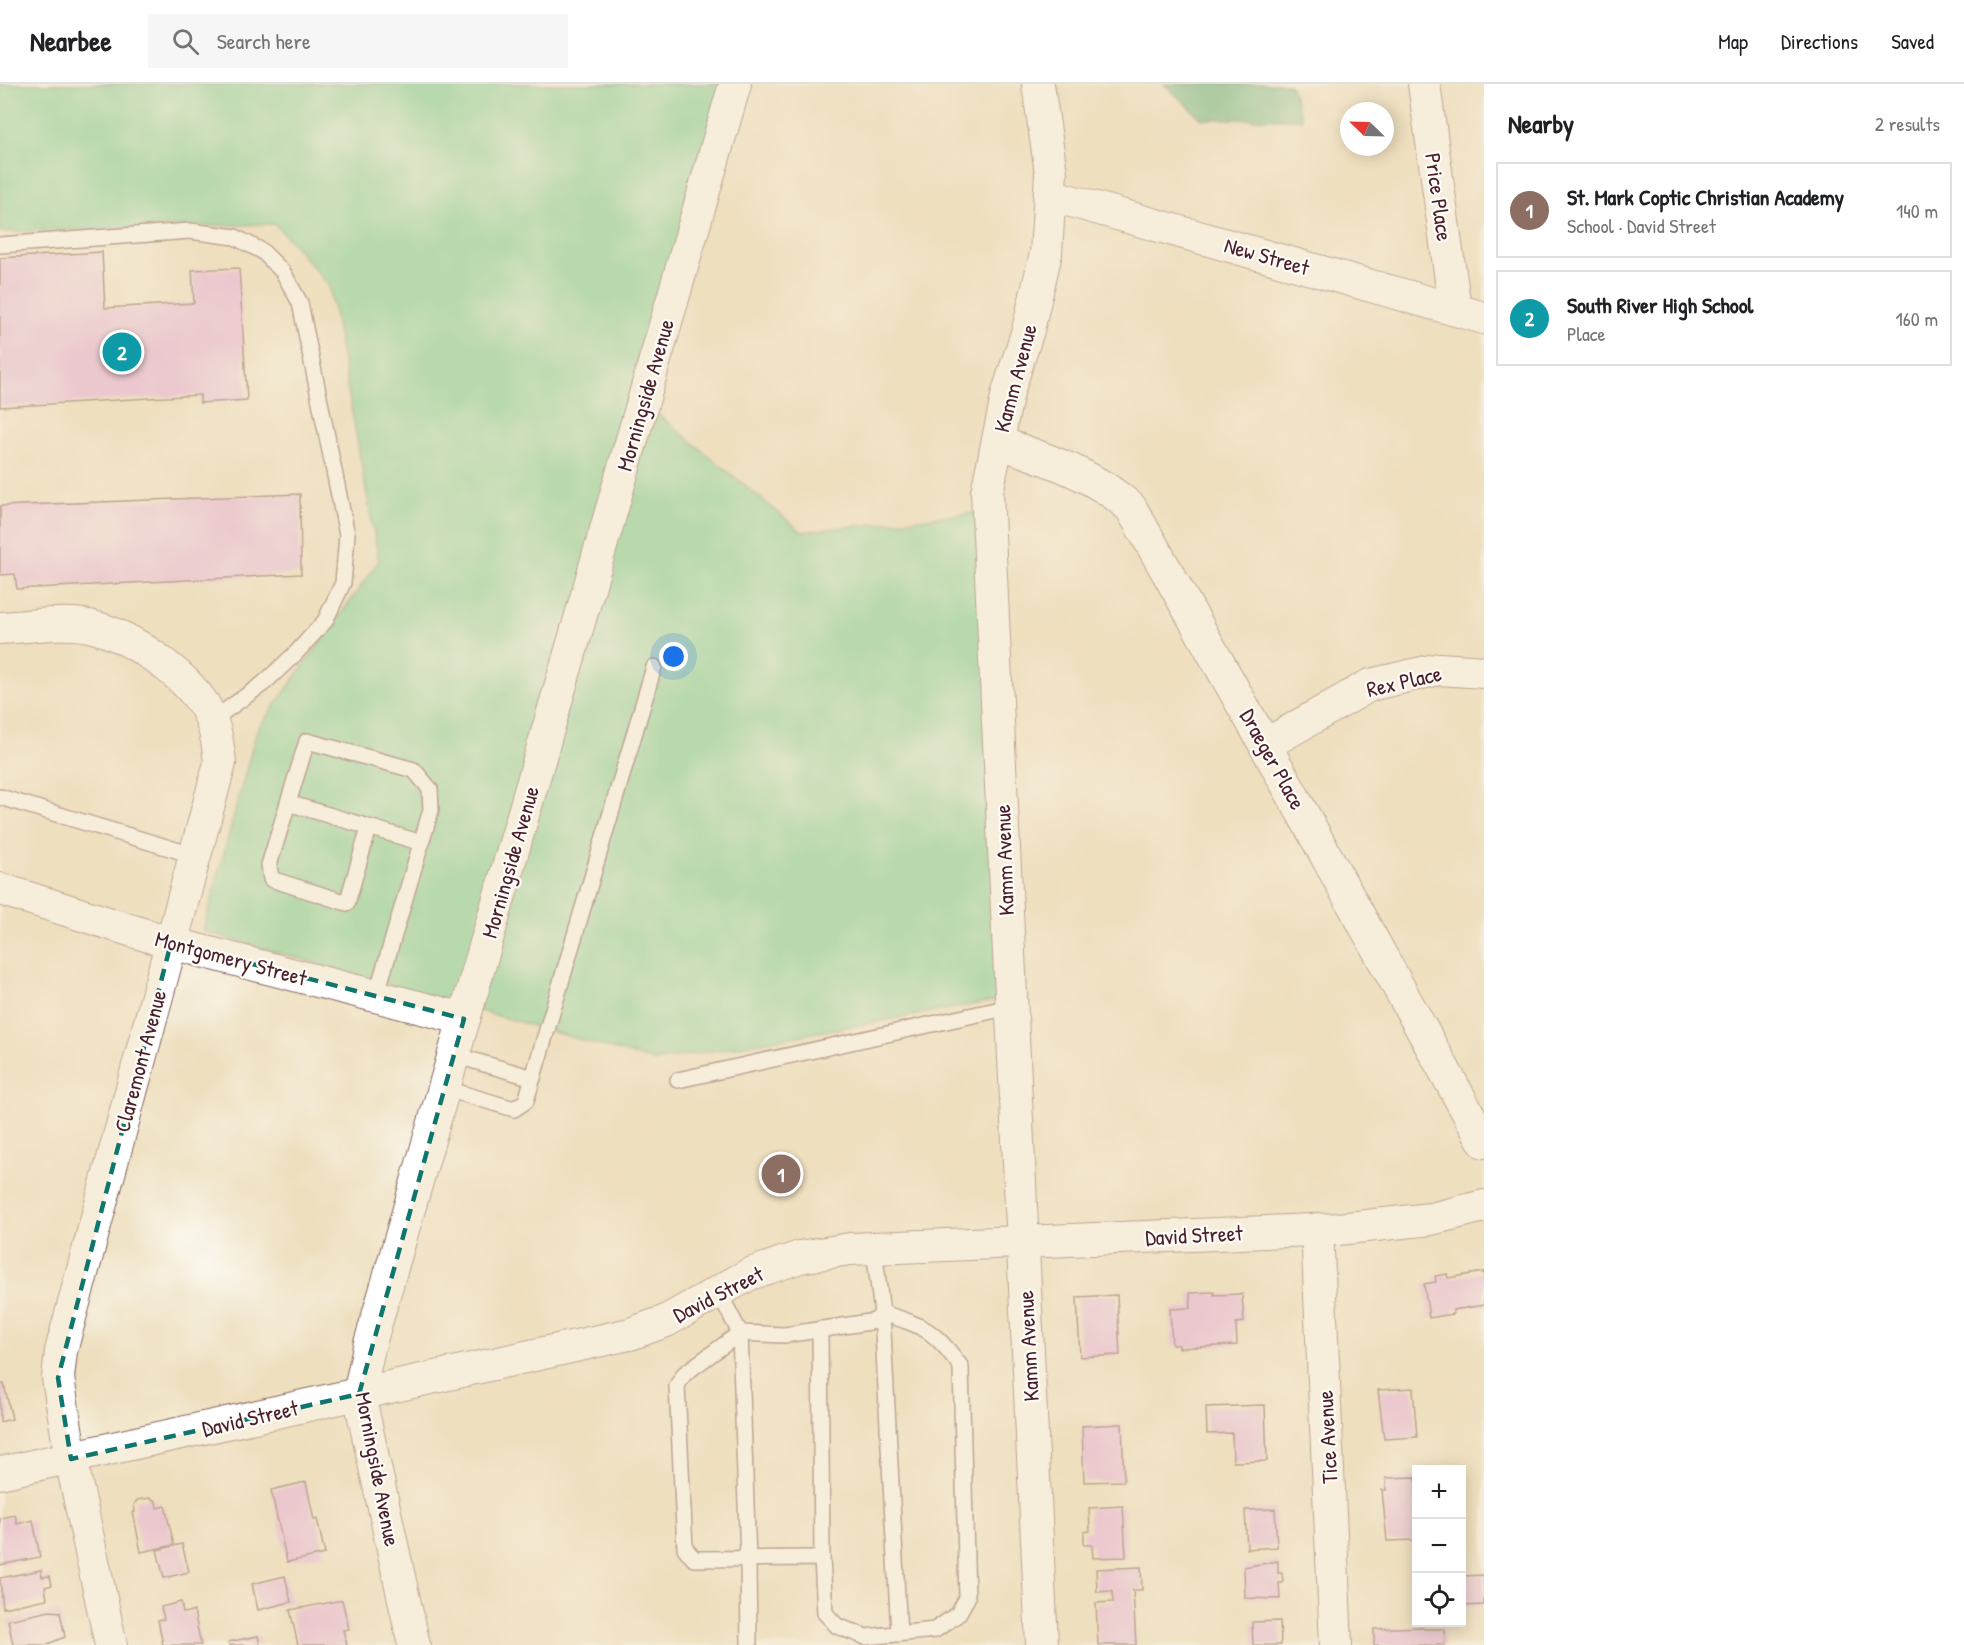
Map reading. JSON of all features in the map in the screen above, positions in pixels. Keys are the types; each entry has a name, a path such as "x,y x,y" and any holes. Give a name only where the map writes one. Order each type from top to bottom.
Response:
{"street":[{"name":"Morningside Avenue","path":"414,1645 359,1394 369,1347 735,84"},
{"name":"Kamm Avenue","path":"1038,84 1051,173 1046,253 1028,330 1008,392 987,492 1042,1645"},
{"name":"Price Place","path":"1424,84 1470,314"},
{"name":"New Street","path":"1050,195 1470,314"},
{"name":"Draeger Place","path":"998,442 1060,465 1113,490 1131,508 1484,1142"},
{"name":"Claremont Avenue","path":"0,628 59,625 96,627 130,641 157,657 204,705 217,735 220,763 61,1351 58,1378 71,1459 111,1645"},
{"name":"Rex Place","path":"1265,745 1370,685 1439,669 1484,672"},
{"name":"Montgomery Street","path":"0,889 171,943 464,1019"},
{"name":"David Street","path":"0,1473 630,1334 666,1321 750,1274 800,1257 850,1249 1317,1229 1431,1219 1484,1206"},
{"name":"Tice Avenue","path":"1317,1229 1336,1645"}],"lane":[{"path":"0,245 190,231 235,237 262,251 283,272 300,303 347,535 343,583 326,621 296,653 264,683 211,721"},
{"path":"444,1088 514,1108 526,1101 654,667"},
{"path":"369,828 347,903 270,879 268,865 307,741 414,771 430,789 431,810 376,996"},
{"path":"0,798 196,856"},
{"path":"288,803 422,843"},
{"path":"678,1080 1010,1007"},
{"path":"454,1055 533,1078"},
{"path":"874,1248 882,1313 898,1634"},
{"path":"718,1291 740,1333 749,1645"},
{"path":"822,1558 694,1559 685,1548 677,1386 684,1374 740,1333 785,1335 876,1322 882,1313"},
{"path":"820,1329 822,1558 825,1614 837,1626 866,1637 935,1630 958,1614 967,1598 961,1367 943,1342 921,1325 882,1313"}],"highlighted area":[{"path":"171,943 464,1019 359,1394 71,1459 58,1378"}],"green space":[{"path":"0,84 734,84 644,403 802,532 989,511 1012,998 654,1061 203,931 257,730 379,561 329,285 275,224 0,232"},
{"path":"1164,84 1290,84 1302,119 1202,119"}],"building":[{"path":"102,252 105,308 194,303 192,270 239,268 247,400 200,403 200,395 0,407 0,258"},
{"path":"300,494 301,574 17,589 15,574 0,575 0,506"},
{"path":"1484,1272 1484,1305 1453,1310 1453,1314 1429,1318 1424,1284 1436,1282 1435,1276 1447,1274 1448,1278"},
{"path":"1214,1292 1214,1295 1242,1294 1244,1322 1236,1323 1237,1345 1179,1348 1179,1345 1172,1345 1170,1309 1191,1308 1190,1293"},
{"path":"1117,1295 1120,1355 1080,1357 1077,1297"},
{"path":"4,1384 12,1419 0,1422 0,1385"},
{"path":"1413,1388 1417,1437 1384,1439 1378,1390"},
{"path":"1265,1405 1267,1461 1233,1462 1232,1433 1207,1434 1206,1407"},
{"path":"1122,1424 1124,1481 1084,1482 1082,1426"},
{"path":"1412,1477 1412,1540 1387,1541 1382,1490 1386,1490 1386,1478"},
{"path":"306,1482 314,1520 317,1519 325,1554 287,1562 271,1490"},
{"path":"150,1498 156,1501 157,1508 165,1506 174,1545 141,1552 133,1512 135,1512 134,1505 137,1500"},
{"path":"1123,1506 1126,1557 1093,1558 1092,1545 1084,1545 1084,1532 1090,1531 1089,1508"},
{"path":"1275,1509 1277,1547 1247,1549 1245,1510"},
{"path":"15,1515 17,1524 33,1520 40,1557 0,1565 0,1518"},
{"path":"182,1544 189,1572 164,1578 157,1550"},
{"path":"1278,1561 1278,1573 1282,1573 1283,1583 1279,1583 1280,1599 1245,1598 1244,1567"},
{"path":"1141,1567 1142,1590 1133,1590 1136,1645 1098,1645 1096,1603 1113,1602 1112,1591 1097,1592 1096,1569"},
{"path":"41,1570 42,1577 50,1576 52,1585 45,1587 47,1599 3,1608 0,1578"},
{"path":"1484,1575 1484,1605 1466,1606 1466,1576"},
{"path":"285,1576 291,1602 258,1610 252,1584"},
{"path":"342,1600 349,1629 343,1630 347,1645 298,1645 290,1610"},
{"path":"181,1602 183,1613 194,1611 201,1645 163,1645 158,1620 164,1619 161,1607"},
{"path":"50,1611 60,1612 65,1637 45,1645 13,1645 8,1620"},
{"path":"1280,1621 1281,1645 1253,1645 1252,1622"},
{"path":"1419,1627 1444,1629 1445,1645 1374,1645 1374,1629"},
{"path":"258,1636 260,1645 229,1645 228,1642"}],"place":[{"name":"South River High School","path":"122,352"},
{"name":"St. Mark Coptic Christian Academy","path":"781,1174"}]}
